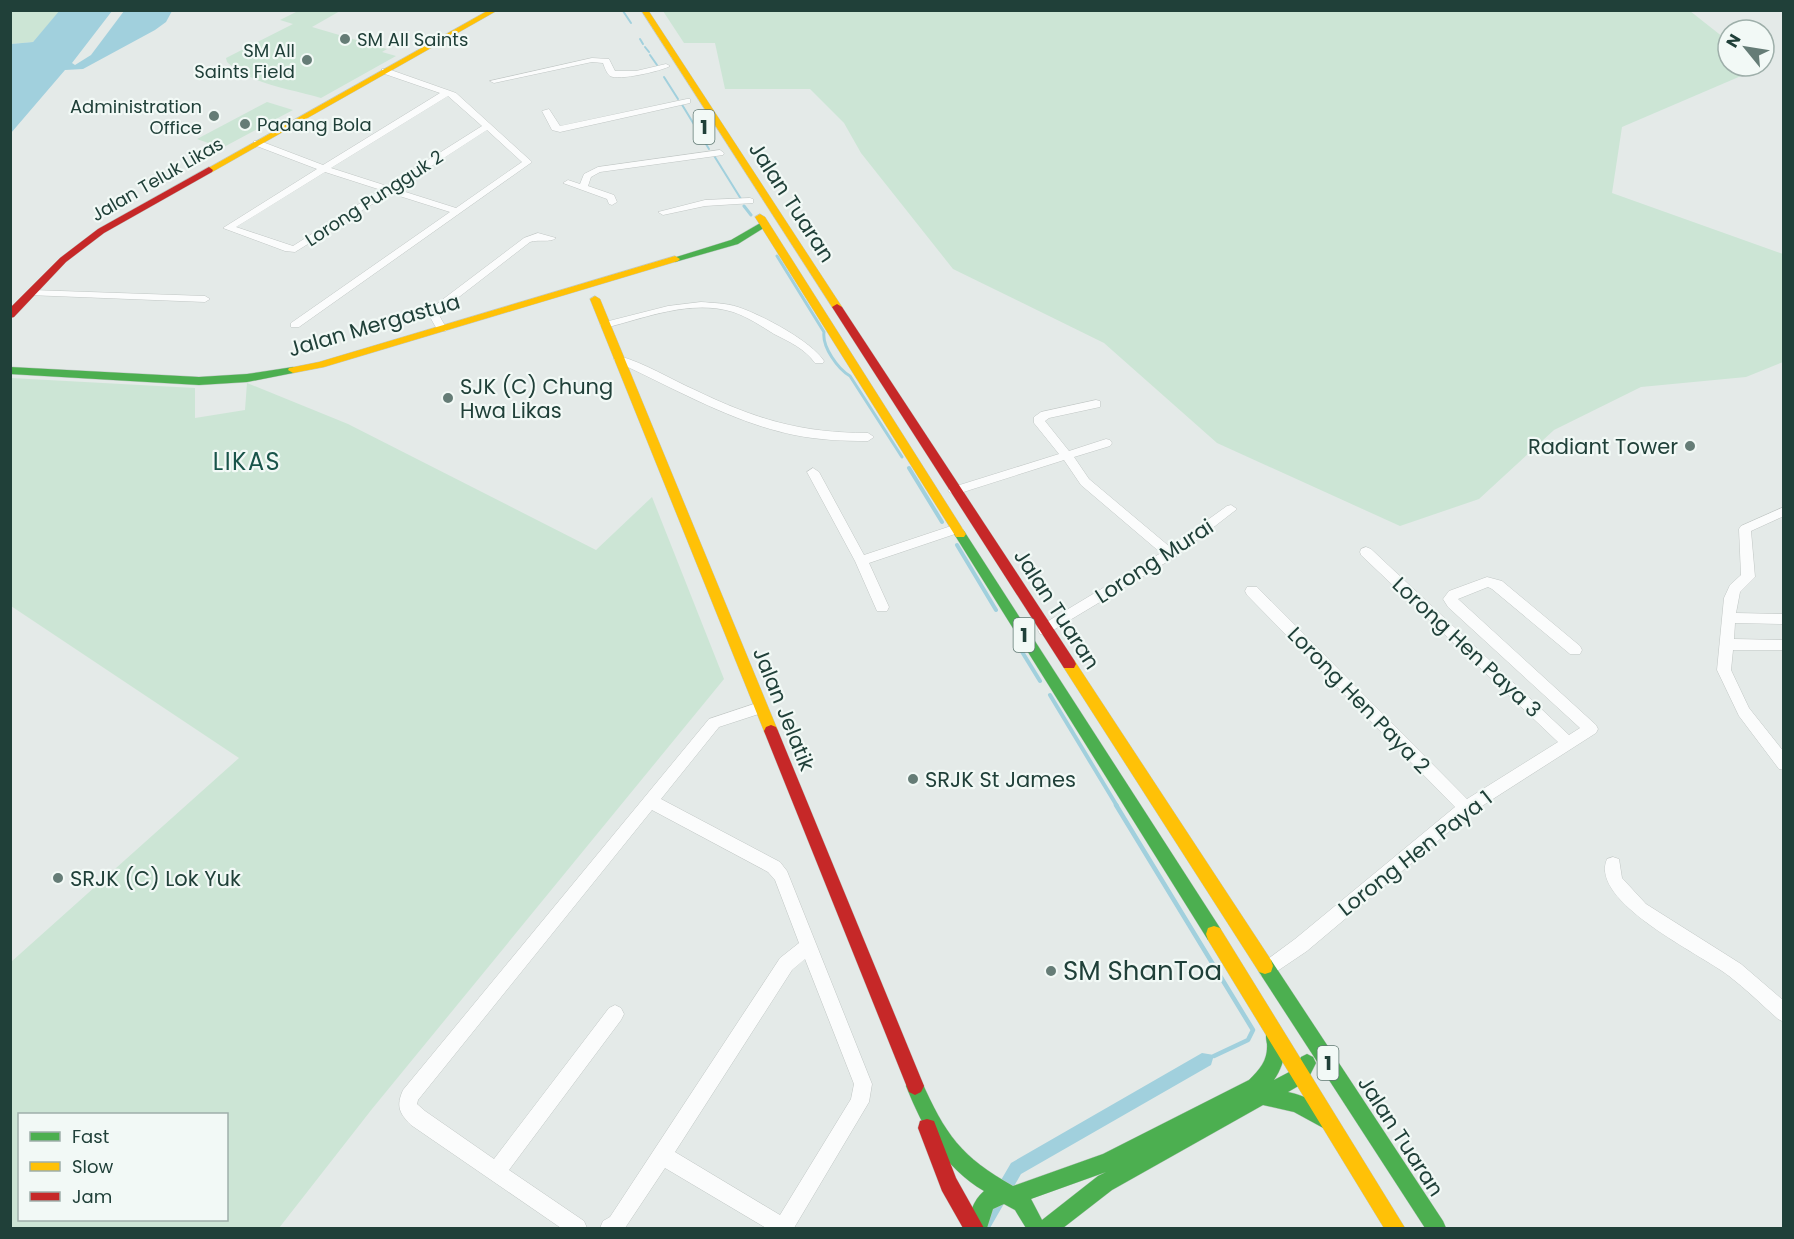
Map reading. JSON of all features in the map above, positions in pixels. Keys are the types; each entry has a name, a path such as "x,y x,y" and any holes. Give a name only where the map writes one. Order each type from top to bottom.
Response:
{"main road":[{"name":"Jalan Teluk Likas","path":"10,315 63,260 101,231 495,10"},
{"name":"Jalan Tuaran","path":"631,10 650,30 779,220 1436,1228"},
{"name":"Jalan Tuaran","path":"644,10 666,66 718,156"},
{"name":"Jalan Tuaran","path":"747,196 1272,1026 1395,1228"},
{"path":"777,244 784,237 777,226 779,220"},
{"name":"Jalan Mergastua","path":"10,370 199,381 247,378 343,360 579,286 716,248 756,232 764,224"},
{"name":"Jalan Mergastua","path":"716,248 750,242 777,244"},
{"name":"Jalan Mergastua","path":"532,301 586,300 638,271"},
{"name":"Jalan Jelatik","path":"579,286 593,285 599,289 586,300 604,323 926,1113 944,1140 971,1171 1011,1194"},
{"path":"579,286 568,295 586,300"},
{"path":"946,477 942,487 951,505 956,528"},
{"path":"1048,1228 1105,1183 1301,1075 1308,1060 1305,1046 1243,946 1219,897"},
{"path":"976,1228 978,1214 989,1198 1011,1194 1107,1162 1255,1086 1267,1077 1277,1057 1278,1050 1272,1026"},
{"path":"1262,1096 1297,1103 1325,1119 1334,1130"},
{"name":"Jalan Jelatik","path":"926,1113 927,1128 949,1184 976,1228"},
{"path":"1011,1194 1030,1208 1036,1228"}],"street":[{"path":"494,81 592,60 606,61 612,74 636,73 666,66"},
{"path":"295,326 528,162 448,92 385,71"},
{"path":"324,169 448,92"},
{"path":"546,111 555,128 560,129 687,101"},
{"name":"Lorong Pungguk 2","path":"324,169 228,228 292,250 488,126"},
{"path":"257,143 324,169 458,211"},
{"path":"583,187 587,177 598,170 718,156"},
{"path":"568,183 611,197 612,202"},
{"path":"663,212 747,196"},
{"path":"442,329 435,317 442,305 526,240 534,237 551,238"},
{"path":"32,293 205,299"},
{"path":"604,323 665,310 721,307 745,314 810,349 819,361"},
{"path":"619,359 744,415 779,428 817,435 868,437"},
{"path":"1096,404 1039,418 1040,424 1085,482 1170,554"},
{"path":"954,490 1106,443"},
{"path":"813,472 861,561 882,607"},
{"name":"Lorong Murai","path":"1045,630 1170,554 1231,509"},
{"path":"1784,511 1745,529 1748,577 1735,589 1731,598 1724,670 1744,712 1784,764"},
{"path":"861,561 956,528"},
{"name":"Lorong Hen Paya 3","path":"1366,552 1568,743"},
{"name":"Lorong Hen Paya 1","path":"1267,970 1301,945 1467,808 1591,729 1450,598 1487,582 1497,585 1575,650"},
{"name":"Lorong Hen Paya 2","path":"1252,591 1467,808"},
{"path":"1730,618 1784,619"},
{"path":"1727,644 1784,645"},
{"path":"577,1228 418,1118 407,1108 409,1096 714,723 760,708"},
{"path":"650,801 774,867 781,876 863,1084 863,1093 788,1221 782,1227 663,1156"},
{"path":"1613,864 1614,881 1640,909 1735,970 1784,1012"},
{"path":"610,1228 616,1224 663,1156 786,964 808,947"},
{"path":"496,1172 615,1014"}],"green space":[{"path":"10,11 60,11 33,42 11,44"},
{"name":"SM All Saints Field","path":"298,11 340,11 312,27 387,49 382,52 396,56 321,98 259,81 247,76 227,62 226,58 293,24 280,20"},
{"path":"663,11 1690,11 1716,32 1716,78 1736,78 1622,127 1612,193 1783,254 1783,362 1746,377 1641,387 1554,430 1479,499 1400,526 1217,443 1104,343 953,269 861,153 844,123 810,89 725,89 715,43 684,43"},
{"name":"Padang Bola","path":"267,102 293,110 222,148 197,139"},
{"path":"11,378 195,388 195,418 245,410 247,383 348,424 596,550 652,497 724,679 372,1109 279,1228 11,1228 11,962 239,758 11,606"}],"water":[{"path":"60,10 112,11 72,63 75,65 91,55 124,11 172,11 166,22 155,30 83,69 65,70 11,133 11,44 33,42"},
{"path":"1202,1053 1214,1055 1211,1065 1021,1174 990,1228 973,1228 1011,1163"}],"waterway":[{"path":"623,11 631,23"},
{"path":"640,39 643,44"},
{"path":"645,47 649,52"},
{"path":"650,55 657,65"},
{"path":"664,77 678,99"},
{"path":"681,103 709,149"},
{"path":"713,154 741,199"},
{"path":"744,206 751,215"},
{"path":"777,256 824,332 824,338 832,357 850,376 902,457"},
{"path":"909,468 942,522"},
{"path":"957,545 996,610"},
{"path":"1016,642 1040,681"},
{"path":"1050,695 1117,806"},
{"path":"1116,805 1253,1030 1248,1040 1214,1056"}],"traffic: fast":[{"path":"675,259 734,242 756,231 764,224"},
{"path":"10,370 199,381 247,378 293,370"},
{"path":"960,534 1214,934"},
{"path":"1265,966 1436,1228"},
{"path":"1015,1195 1107,1162 1255,1086 1273,1064 1276,1051 1274,1035"},
{"path":"1262,1096 1301,1075 1307,1063"},
{"path":"915,1086 932,1121 953,1153 975,1174 1007,1193"},
{"path":"1048,1228 1105,1183 1262,1096 1297,1103 1327,1121"},
{"path":"977,1228 980,1212 986,1202 994,1196 1004,1194 1013,1196 1022,1203 1036,1228"}],"traffic: slow":[{"path":"209,170 495,10"},
{"path":"644,10 837,307"},
{"path":"760,217 960,534"},
{"path":"293,370 320,365 675,259"},
{"path":"595,299 771,731"},
{"path":"1069,664 1265,966"},
{"path":"1214,934 1395,1228"}],"traffic: jam":[{"path":"10,315 63,260 101,231 209,170"},
{"path":"837,307 1069,664"},
{"path":"771,731 915,1086"},
{"path":"927,1128 949,1184 974,1228"}],"place":[{"name":"SM All Saints","path":"345,39"},
{"name":"SM All Saints Field","path":"307,60"},
{"name":"Administration Office","path":"214,116"},
{"name":"Padang Bola","path":"245,124"},
{"name":"SJK (C) Chung Hwa Likas","path":"448,398"},
{"name":"Radiant Tower","path":"1690,446"},
{"name":"SRJK St James","path":"913,779"},
{"name":"SRJK (C) Lok Yuk","path":"58,878"},
{"name":"SM ShanToa","path":"1051,971"}],"district":[{"name":"LIKAS","path":"247,461"}]}
